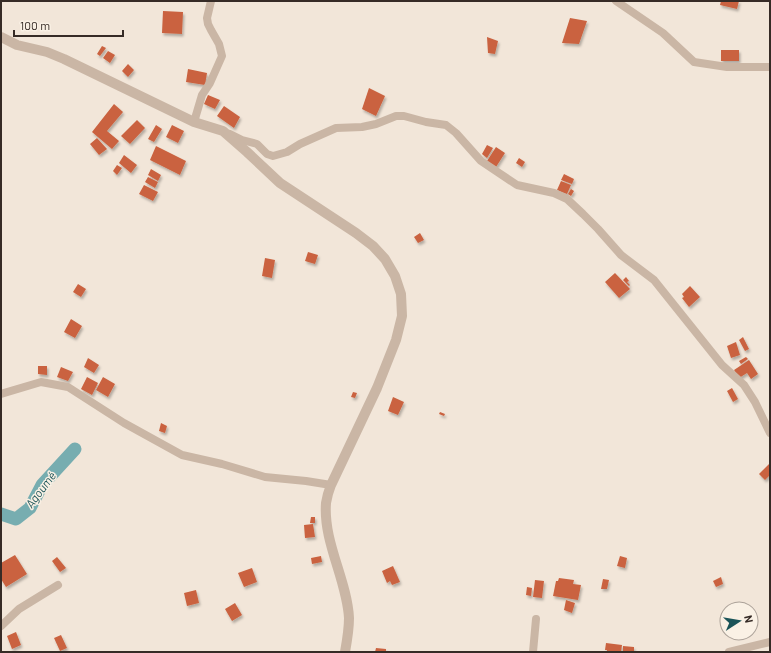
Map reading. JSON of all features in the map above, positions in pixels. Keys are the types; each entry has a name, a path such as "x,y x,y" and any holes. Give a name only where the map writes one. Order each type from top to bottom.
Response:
{"street":[{"path":"194,122 202,95 210,83 222,56 219,44 208,24 207,18 211,1"},
{"path":"616,1 663,33 694,62 727,67 770,67"},
{"path":"1,37 17,45 47,52 64,59 194,122 257,144 267,154 273,156 287,152 300,144 336,128 362,127 376,124 396,116 404,116 426,122 446,125 456,133 481,161 517,185 554,193 567,199 593,224 621,256 654,280 722,365 744,385 755,402 770,433"},
{"path":"223,131 280,183 356,233 373,246 385,259 395,276 402,294 402,316 396,340 377,388 331,485 326,502 326,519 332,549 346,598 348,611 349,630 345,652"},
{"path":"1,394 41,382 68,387 124,423 182,455 222,464 265,477 331,485"},
{"path":"1,626 19,609 58,585"},
{"path":"533,652 536,619"},
{"path":"730,652 770,642"}],"building":[{"path":"721,1 739,1 737,9 720,5"},
{"path":"163,11 183,12 182,34 162,33"},
{"path":"570,18 587,21 579,44 562,43"},
{"path":"487,37 498,41 495,54 488,53"},
{"path":"102,46 106,48 100,56 97,54"},
{"path":"721,50 739,50 739,61 721,61"},
{"path":"108,51 115,55 110,63 103,58"},
{"path":"128,64 134,70 128,77 122,71"},
{"path":"188,69 207,73 205,85 186,82"},
{"path":"369,88 385,96 376,116 362,109"},
{"path":"208,95 220,100 215,109 204,104"},
{"path":"114,104 123,112 107,131 119,141 112,149 92,132"},
{"path":"224,106 240,117 234,128 217,116"},
{"path":"137,120 145,128 130,144 121,136"},
{"path":"156,125 162,129 154,142 148,139"},
{"path":"172,125 184,131 178,143 166,137"},
{"path":"97,138 107,149 99,155 90,144"},
{"path":"487,145 493,148 487,158 482,154"},
{"path":"156,146 186,161 180,175 150,160"},
{"path":"496,147 505,153 496,167 487,161"},
{"path":"124,155 137,165 131,173 119,163"},
{"path":"519,158 525,162 522,167 516,163"},
{"path":"117,165 122,168 117,175 113,171"},
{"path":"151,169 161,175 158,181 148,175"},
{"path":"564,174 574,179 572,184 561,180"},
{"path":"148,177 158,182 155,188 145,182"},
{"path":"561,181 571,185 567,194 557,190"},
{"path":"144,185 158,192 153,201 139,194"},
{"path":"571,189 574,191 571,196 568,194"},
{"path":"420,233 424,240 418,243 414,237"},
{"path":"308,252 318,255 315,264 305,261"},
{"path":"265,258 275,260 272,278 262,276"},
{"path":"615,273 630,289 619,298 605,282"},
{"path":"626,277 629,281 627,282 630,285 629,286 623,280"},
{"path":"78,284 86,289 81,297 73,292"},
{"path":"690,286 700,297 689,307 682,298 684,297 682,294"},
{"path":"71,319 82,326 75,338 64,332"},
{"path":"743,337 749,349 745,351 739,340"},
{"path":"736,342 740,355 731,358 727,346"},
{"path":"746,357 748,359 741,364 739,361"},
{"path":"88,358 99,365 94,373 84,367"},
{"path":"749,360 758,374 751,379 747,373 739,378 734,370"},
{"path":"38,366 47,366 47,375 38,374"},
{"path":"61,367 73,372 68,381 57,377"},
{"path":"87,377 98,383 92,395 81,389"},
{"path":"103,377 115,384 108,397 96,390"},
{"path":"732,388 738,399 733,402 727,391"},
{"path":"353,392 357,393 355,398 351,397"},
{"path":"393,397 404,402 398,415 388,411"},
{"path":"440,412 445,414 444,416 439,414"},
{"path":"161,423 167,426 165,433 159,431"},
{"path":"770,463 770,475 765,480 759,474"},
{"path":"311,517 315,517 315,523 310,523"},
{"path":"313,524 315,537 305,538 304,525"},
{"path":"15,555 27,574 6,587 1,579 1,563"},
{"path":"321,556 322,562 312,564 311,558"},
{"path":"620,556 627,558 625,568 617,566"},
{"path":"57,557 66,568 60,572 52,561"},
{"path":"393,566 400,582 392,585 390,581 387,583 382,571"},
{"path":"252,568 257,582 244,587 238,573"},
{"path":"721,577 723,584 716,587 713,581"},
{"path":"559,578 574,580 573,584 581,585 578,600 553,596 556,581 558,581"},
{"path":"603,579 609,580 607,589 601,589"},
{"path":"535,580 544,581 542,598 533,597"},
{"path":"527,587 532,588 531,596 526,595"},
{"path":"196,590 199,603 187,606 184,593"},
{"path":"566,600 575,603 572,613 564,610"},
{"path":"235,603 242,615 232,621 225,609"},
{"path":"16,632 21,645 12,649 7,636"},
{"path":"61,635 67,648 60,651 54,638"},
{"path":"606,643 622,645 621,652 607,652 607,650 605,650"},
{"path":"623,646 634,647 634,652 623,652"},
{"path":"376,648 386,649 386,652 375,652"}],"waterway":[{"name":"Agoumé","path":"1,514 16,519 30,508 42,485 75,449"}]}
